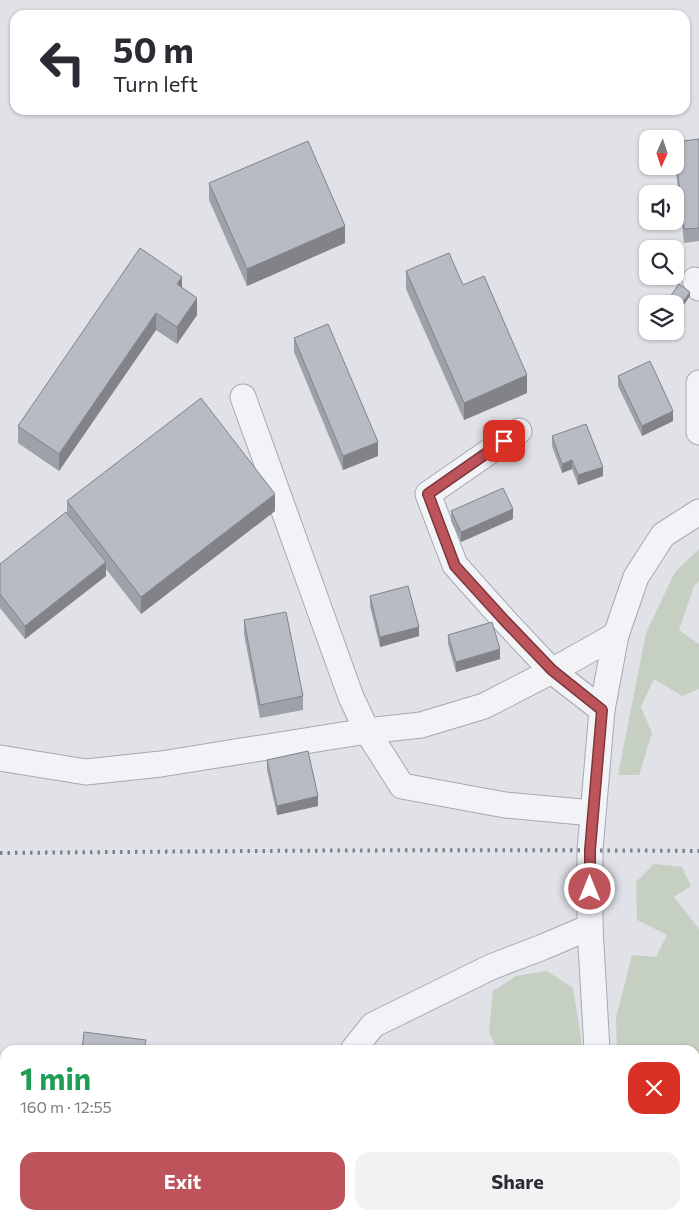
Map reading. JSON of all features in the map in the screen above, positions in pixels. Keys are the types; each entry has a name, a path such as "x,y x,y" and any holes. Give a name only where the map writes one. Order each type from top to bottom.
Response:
{"street":[{"path":"699,383 699,432"},
{"path":"243,396 351,697 368,730 402,786 505,805 593,813"},
{"path":"519,431 428,494 455,566 552,670 602,710"},
{"path":"597,1045 590,927 590,850 602,710 616,635 636,577 663,535 699,512"},
{"path":"0,758 86,772 161,764 368,730 421,725 484,706 616,635"},
{"path":"357,1045 374,1025 491,967 590,927"}],"green space":[{"path":"699,549 699,581 694,586 679,630 699,644 699,689 682,696 654,679 641,707 652,733 639,775 618,775 646,633 675,572"},
{"path":"654,864 682,867 691,886 674,897 699,929 699,1045 617,1045 616,1017 632,955 656,957 667,935 637,920 636,882"},
{"path":"547,971 573,988 581,1045 495,1045 489,1032 493,991 516,976"}],"building":[{"path":"699,139 699,228 684,229 684,185 679,185 678,175 684,175 684,141"},
{"path":"308,141 345,226 247,269 209,183"},
{"path":"140,248 182,277 177,284 197,298 177,327 156,313 59,454 18,426"},
{"path":"449,253 463,285 484,276 527,375 464,403 406,271"},
{"path":"678,285 690,292 684,300 684,295 671,295"},
{"path":"328,324 378,442 343,456 294,338"},
{"path":"650,361 673,411 642,426 618,376"},
{"path":"201,398 275,494 141,597 67,501"},
{"path":"586,424 603,467 578,475 572,460 562,464 552,436"},
{"path":"503,488 513,509 461,532 451,511"},
{"path":"66,512 106,562 25,626 0,594 0,564"},
{"path":"408,586 419,627 380,637 370,596"},
{"path":"286,612 303,696 260,705 244,620"},
{"path":"492,622 500,649 456,662 448,635"},
{"path":"308,751 318,796 277,806 267,760"},
{"path":"84,1032 146,1040 145,1045 83,1045"}],"railway":[{"path":"0,853 437,850 699,851"}],"route":[{"path":"504,441 428,494 455,566 552,670 602,710 590,850 590,889"}]}
